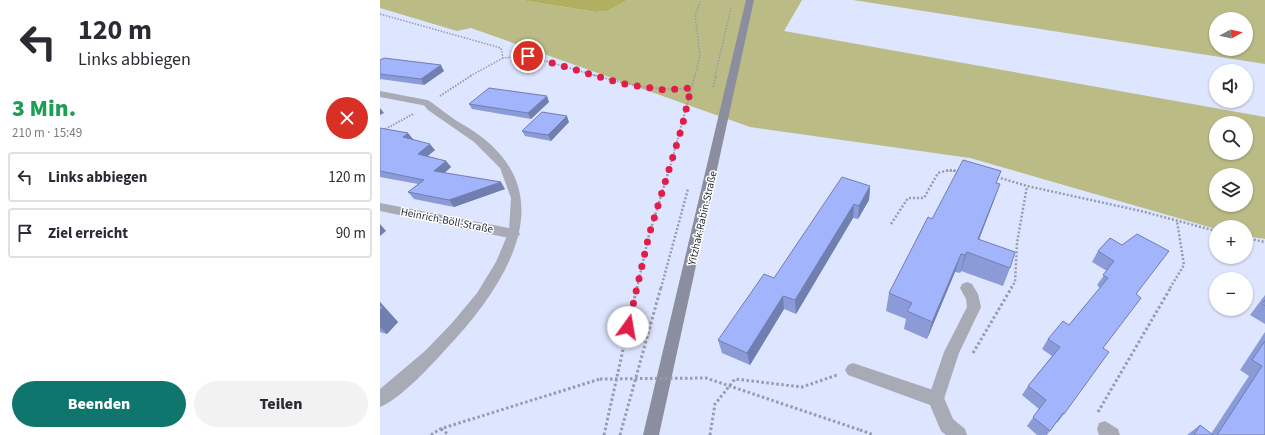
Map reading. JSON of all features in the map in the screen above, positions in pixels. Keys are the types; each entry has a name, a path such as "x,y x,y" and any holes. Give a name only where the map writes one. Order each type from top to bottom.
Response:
{"main road":[{"name":"Yitzhak-Rabin-Straße","path":"651,435 750,0"}],"street":[{"path":"380,94 427,103 436,114 469,133 499,159 506,170 514,187 517,211 514,234 507,254 494,280 475,307 446,341 402,382 380,399"},
{"name":"Heinrich-Böll-Straße","path":"380,207 514,234"},
{"path":"959,435 948,425 936,399 952,352 974,307 973,298 967,288"},
{"path":"854,370 936,399"}],"path":[{"path":"604,435 649,235 682,127 700,55 695,15 700,0"},
{"path":"711,95 720,48 732,7"},
{"path":"380,14 501,48 503,58 528,56 624,84 664,90 691,88"},
{"path":"891,224 908,198 924,198 938,173 949,170 961,171"},
{"path":"996,177 1027,186 1209,229"},
{"path":"968,360 1015,282 1017,243 1027,186"},
{"path":"620,435 689,187"},
{"path":"1104,427 1184,265 1177,221"},
{"path":"1253,239 1265,242"},
{"path":"710,435 716,404 735,380 802,387 854,370"},
{"path":"431,435 440,429 600,379 706,378 874,435"},
{"path":"440,429 449,435"}],"green space":[{"path":"380,0 521,0 596,12 607,11 628,0 802,0 784,31 1265,117 1265,239 1253,237 1253,220 1209,220 1209,227 970,158 750,127 471,28 457,31 380,8"},
{"path":"853,0 1265,0 1265,64 1214,56 1253,56 1253,12 1209,12 1209,55"}],"shaded area":[{"path":"521,0 628,0 607,11 596,12"}],"building":[{"path":"384,58 441,65 421,79 380,74 380,60"},
{"path":"489,88 547,96 528,113 469,104"},
{"path":"542,112 567,116 548,135 522,131"},
{"path":"380,128 408,133 403,137 430,144 418,154 446,161 434,171 501,182 449,200 408,192 424,180 380,171"},
{"path":"963,160 1001,171 996,183 1000,184 978,239 1015,252 1010,268 967,252 965,255 961,254 932,322 907,311 912,303 889,293 928,217 932,219"},
{"path":"842,177 870,186 859,206 854,204 795,300 783,296 747,353 718,340 764,274 774,278"},
{"path":"1137,234 1169,251 1136,294 1141,298 1103,348 1109,352 1050,431 1033,417 1046,400 1028,386 1060,347 1048,339 1063,321 1069,325 1108,278 1103,275 1114,261 1098,251 1110,238 1122,245"},
{"path":"1265,341 1265,435 1217,435 1262,366 1252,360"},
{"path":"1200,425 1213,435 1194,435"}],"route":[{"path":"528,56 624,84 664,90 691,88 682,127 649,235 628,327"}]}
